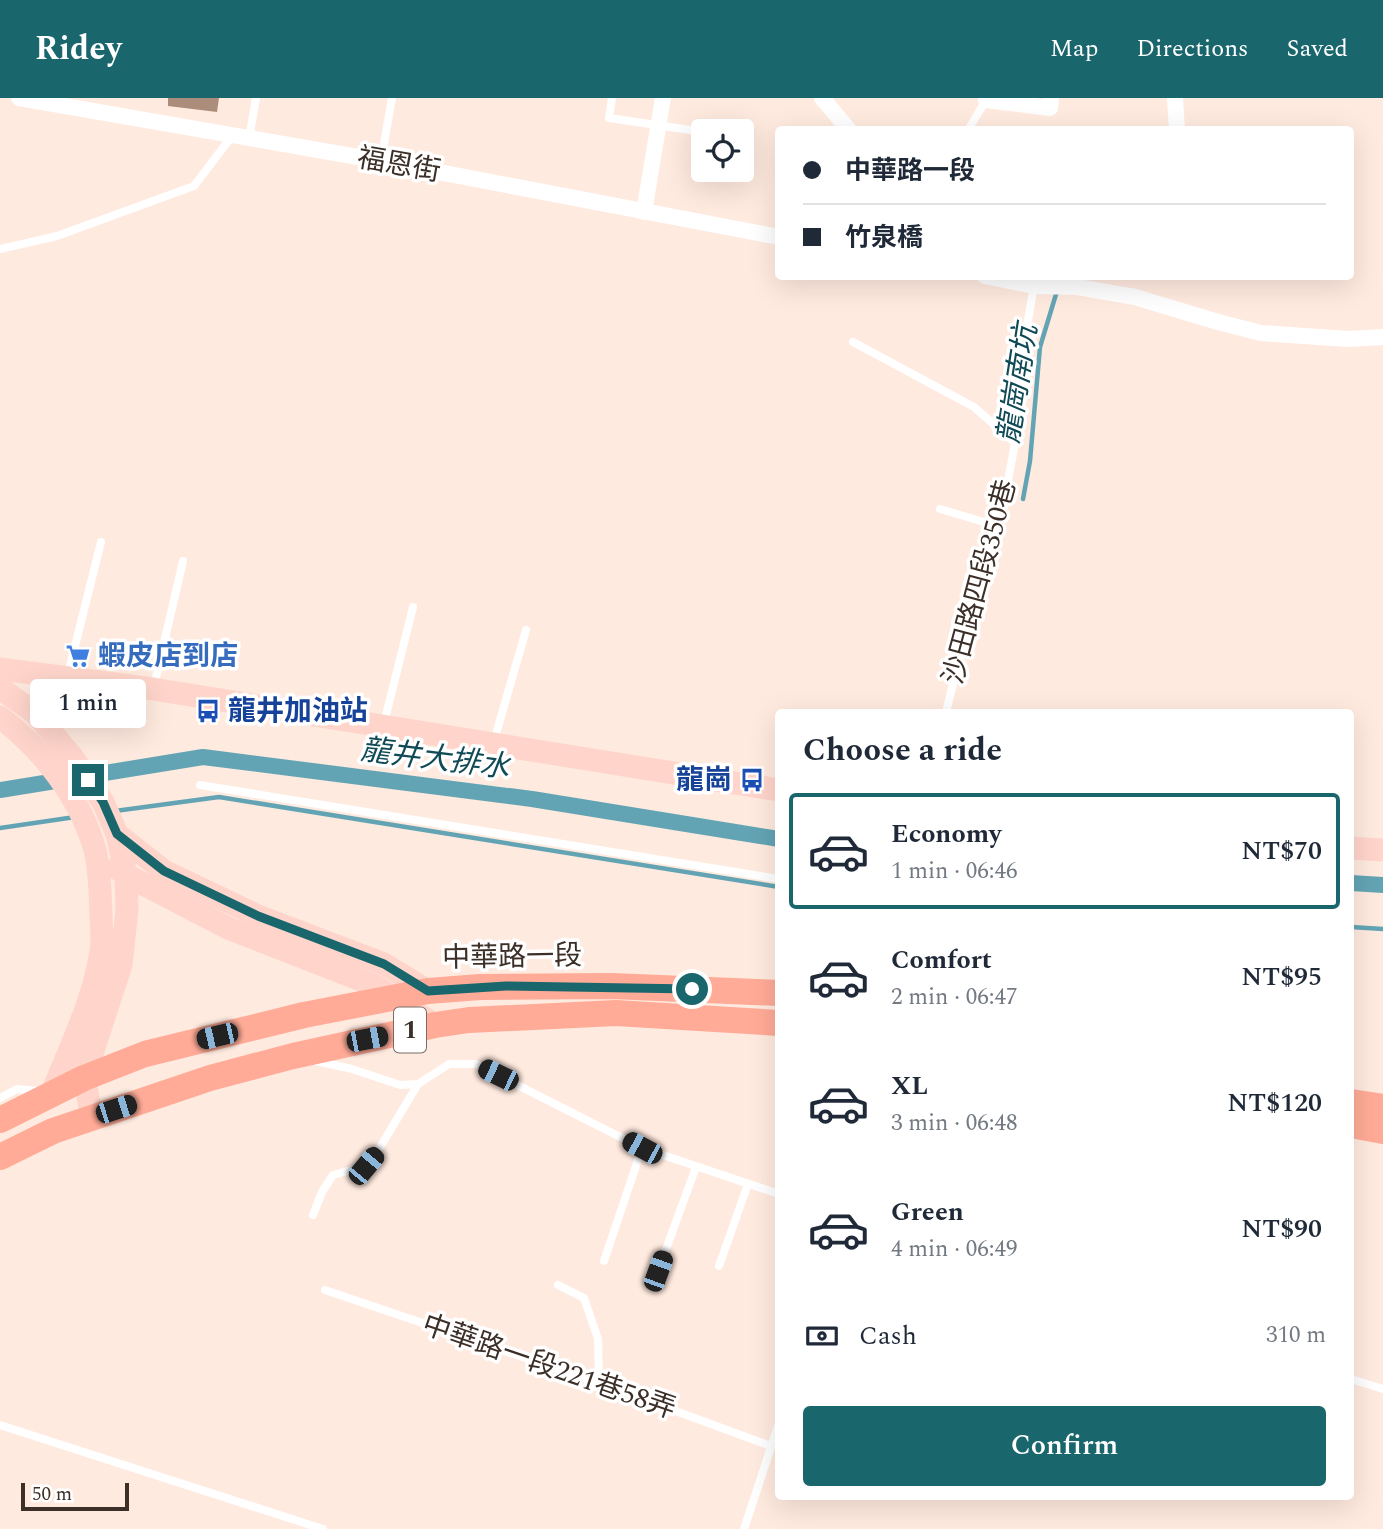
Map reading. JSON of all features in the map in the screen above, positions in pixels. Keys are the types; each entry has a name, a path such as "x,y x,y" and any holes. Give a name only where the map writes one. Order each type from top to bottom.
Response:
{"main road":[{"name":"中華路一段","path":"52,1093 145,1054 304,1015 428,991 480,987 611,986 775,993"},
{"name":"1","path":"0,1157 92,1116 210,1078 293,1056 435,1025 469,1020 616,1013 775,1023"},
{"name":"1","path":"0,1120 52,1093"},
{"path":"1354,1102 1383,1107"},
{"path":"1354,1126 1383,1131"}],"street":[{"name":"福恩街","path":"19,98 381,161 775,236"},
{"path":"644,212 663,98"},
{"path":"822,98 846,126"},
{"path":"986,100 1050,108 1051,98"},
{"path":"1175,98 1177,126"},
{"path":"1034,281 1135,297 1261,333 1348,338 1383,337"},
{"path":"0,669 153,689 775,789"},
{"path":"0,688 35,713 73,758 103,802 117,834 126,875 127,910 121,965 84,1078 92,1116"},
{"path":"9,724 55,772 78,807 95,851 100,890 101,950 88,1001 52,1093"},
{"path":"117,834 164,871 258,916 384,964 428,991"},
{"path":"1354,848 1383,850"},
{"path":"95,851 126,875 228,928 374,985 435,1025"}],"lane":[{"path":"249,139 256,98"},
{"path":"381,161 392,98"},
{"path":"612,98 609,118 691,130"},
{"path":"970,126 986,100"},
{"path":"0,249 57,236 194,186 232,136"},
{"name":"沙田路四段350巷","path":"947,709 985,556 1007,486 1015,443 1020,366 1034,281"},
{"path":"853,342 974,407 1015,443"},
{"path":"940,509 995,525"},
{"path":"67,677 101,542"},
{"path":"153,689 183,561"},
{"path":"383,726 413,607"},
{"path":"494,744 526,630"},
{"path":"200,785 775,878"},
{"path":"293,1056 352,1069 400,1084 418,1084"},
{"path":"313,1215 322,1192 333,1175 366,1166 418,1084 449,1064 476,1064 642,1148 775,1193"},
{"path":"0,1098 17,1089 52,1093"},
{"path":"0,1168 92,1116"},
{"path":"604,1261 642,1148"},
{"path":"658,1271 696,1167"},
{"path":"719,1266 748,1184"},
{"path":"558,1284 584,1298 598,1339 599,1383"},
{"name":"中華路一段221巷58弄","path":"325,1290 599,1383 771,1446"},
{"path":"1354,1380 1383,1389"},
{"path":"0,1425 323,1529"},
{"path":"744,1529 775,1434"}],"waterway":[{"name":"龍崗南坑","path":"1023,499 1030,461 1040,347 1057,291"},
{"name":"龍井大排水","path":"0,790 203,757 532,799 775,838"},
{"path":"115,811 219,797 775,886"},
{"path":"0,828 75,817"},
{"name":"龍井大排水","path":"1354,883 1383,885"},
{"path":"1354,927 1383,929"}],"place":[{"name":"蝦皮店到店","path":"78,656"},
{"name":"龍井加油站","path":"208,711"},
{"name":"龍崗","path":"752,780"}],"route":[{"path":"88,780 103,802 117,834 164,871 258,916 384,964 428,991 506,986 692,989"}]}
